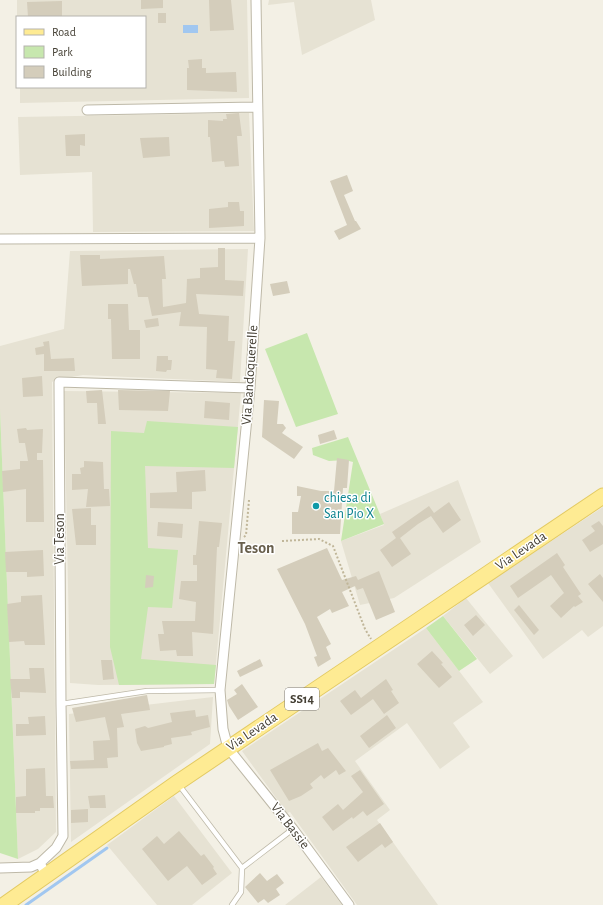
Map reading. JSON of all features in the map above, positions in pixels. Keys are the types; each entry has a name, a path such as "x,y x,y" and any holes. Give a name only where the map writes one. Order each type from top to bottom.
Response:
{"main road":[{"name":"Via Levada","path":"4,905 43,869 177,783 603,496"}],"street":[{"name":"Via Bandoquerelle","path":"228,748 223,729 220,690 250,388 260,238 256,0"},
{"path":"87,110 257,107"},
{"path":"0,239 260,238"},
{"name":"Via Teson","path":"43,869 63,836 59,382 250,388"},
{"name":"Via Bassie","path":"228,748 293,829 349,905"},
{"path":"0,868 31,867 43,869"}],"lane":[{"path":"61,704 146,691 220,690"},
{"path":"177,783 242,868 241,892 232,905"},
{"path":"242,868 293,829"}],"path":[{"path":"282,541 319,539 333,546 365,629 377,648"}],"shaded area":[{"path":"17,0 247,0 249,98 20,103 20,88 146,88 146,16 17,16"},
{"path":"269,0 371,0 375,20 302,55 294,2 268,5"},
{"path":"249,113 254,231 93,232 92,172 20,175 18,117"},
{"path":"248,249 240,382 83,375 55,380 52,382 56,832 38,849 18,859 0,409 0,346 64,329 70,251"},
{"path":"64,391 241,393 214,684 98,685 70,683"},
{"path":"458,480 481,542 394,598 360,605 341,541 384,525 380,514"},
{"path":"603,507 603,626 588,637 582,630 543,659 488,583"},
{"path":"466,598 513,656 490,674 443,616"},
{"path":"426,628 483,702 453,723 470,747 440,769 407,723 355,761 390,810 377,820 438,905 357,905 290,812 287,813 242,751"},
{"path":"213,697 210,744 71,842 69,714"},
{"path":"174,796 232,873 192,905 157,905 107,845"},
{"path":"321,877 342,905 285,905"}],"green space":[{"path":"307,333 338,414 296,427 265,349"},
{"path":"0,409 18,859 0,853"},
{"path":"147,421 238,427 234,468 145,466 148,548 178,550 172,608 148,607 141,659 216,665 214,684 119,685 110,647 111,431 144,433"},
{"path":"348,437 384,524 341,541 353,462 345,460 329,461 313,455 312,448"},
{"path":"443,616 477,659 459,671 426,628"}],"water":[{"path":"183,25 198,25 198,33 183,33"}],"building":[{"path":"141,0 163,0 163,8 141,9"},
{"path":"209,0 231,0 234,30 210,31"},
{"path":"62,1 62,16 28,16 27,2"},
{"path":"158,13 166,13 166,23 158,23"},
{"path":"202,59 202,68 206,68 206,73 236,72 237,92 187,90 187,68 189,68 188,60"},
{"path":"239,113 242,136 237,136 239,166 225,167 224,161 212,162 210,137 208,137 208,120 223,121 223,119 227,119 226,114"},
{"path":"85,134 85,146 80,145 80,156 66,156 65,135"},
{"path":"169,137 170,156 143,158 140,138"},
{"path":"347,175 353,191 344,195 355,221 361,229 339,240 334,231 347,225 330,181"},
{"path":"228,202 239,202 240,211 244,211 244,226 209,228 209,209 228,207"},
{"path":"218,248 225,248 225,280 244,281 243,296 196,294 199,314 229,316 228,341 235,341 232,379 216,378 217,370 206,369 207,327 179,326 181,312 152,316 148,297 138,297 136,284 134,284 130,269 128,269 128,284 82,286 80,255 100,255 100,259 164,256 166,279 162,279 163,307 186,303 187,279 200,278 200,268 218,267"},
{"path":"287,281 290,293 273,296 270,284"},
{"path":"108,304 128,304 129,330 140,330 140,359 112,359 111,319 108,319"},
{"path":"158,318 159,326 146,328 144,320"},
{"path":"49,341 51,359 74,358 75,371 44,371 44,354 36,355 35,348 44,346 43,342"},
{"path":"157,356 168,356 168,360 172,360 171,370 167,370 166,372 156,371"},
{"path":"42,376 43,396 23,397 22,378"},
{"path":"102,390 106,424 98,424 97,403 87,403 86,391"},
{"path":"118,390 170,391 168,411 119,410"},
{"path":"264,400 279,401 277,424 283,424 286,428 282,433 303,447 294,459 262,437"},
{"path":"205,401 230,403 229,420 204,418"},
{"path":"26,428 27,430 43,429 42,453 37,453 37,460 43,460 44,522 26,522 26,489 3,492 2,471 20,469 20,461 28,461 25,443 19,443 17,429"},
{"path":"334,430 337,439 320,444 318,435"},
{"name":"chiesa di San Pio X","path":"337,458 349,460 347,488 343,488 340,534 292,534 292,512 298,512 301,496 297,496 297,486 321,491 334,491"},
{"path":"84,461 103,462 104,489 109,489 110,506 86,507 88,489 72,490 72,474 81,474 80,468 84,467"},
{"path":"205,470 206,491 192,492 192,509 150,508 150,493 177,492 176,472"},
{"path":"449,502 461,520 443,533 431,516 418,524 400,538 411,554 392,567 380,550 396,538 392,532 429,506 434,513"},
{"path":"91,508 91,525 96,525 96,545 76,545 72,509"},
{"path":"199,521 222,523 219,547 217,547 213,634 192,632 193,656 177,656 176,650 160,651 158,634 164,634 162,621 195,621 196,602 179,599 181,581 197,581 197,565 193,565 193,555 196,555"},
{"path":"599,521 603,526 603,544 590,552 582,540 595,531 591,526"},
{"path":"158,522 183,524 182,538 157,536"},
{"path":"327,548 342,580 356,576 358,580 379,571 395,612 376,620 363,588 357,590 355,586 342,592 349,606 332,613 330,609 317,617 331,644 326,647 331,659 318,667 314,657 317,656 305,624 277,569"},
{"path":"43,550 44,576 27,577 27,572 6,572 5,552"},
{"path":"557,553 565,565 563,567 581,594 578,596 583,602 575,607 574,606 561,618 550,606 564,593 551,575 518,598 510,586"},
{"path":"600,574 603,578 603,602 588,584"},
{"path":"146,575 154,576 153,587 145,588"},
{"path":"42,595 45,645 25,645 24,641 9,642 7,604 21,602 21,596"},
{"path":"519,605 539,630 534,635 514,610"},
{"path":"476,615 485,625 473,636 464,625"},
{"path":"432,651 443,663 441,664 452,677 439,688 417,664"},
{"path":"260,659 263,666 240,677 237,671"},
{"path":"101,660 112,660 114,679 103,680"},
{"path":"29,668 44,668 46,693 20,692 20,698 12,698 10,679 30,679"},
{"path":"386,679 393,690 391,691 399,703 384,714 373,699 351,715 340,701 355,690 361,698"},
{"path":"242,684 258,707 238,720 227,700 237,694 234,690"},
{"path":"147,695 150,710 121,714 124,727 117,728 118,757 107,758 108,768 71,769 70,761 94,760 93,741 110,740 105,717 76,722 72,708"},
{"path":"195,710 196,717 208,715 210,727 191,732 192,735 171,738 172,744 164,747 141,751 137,743 135,729 145,726 148,728 172,722 170,713"},
{"path":"387,715 396,728 369,748 360,736"},
{"path":"45,716 46,735 16,736 16,724 29,724 28,717"},
{"path":"318,743 322,751 328,748 346,771 339,775 336,770 324,779 321,775 310,784 313,788 301,796 289,801 270,770"},
{"path":"45,768 46,796 53,796 54,808 40,808 40,811 35,811 35,813 16,813 16,797 26,796 26,769"},
{"path":"360,770 384,804 367,816 363,811 333,831 322,817 338,804 343,810 363,792 351,776"},
{"path":"105,795 106,808 90,808 88,796"},
{"path":"88,809 88,822 71,823 71,810"},
{"path":"380,823 393,842 385,848 382,844 358,862 346,847"},
{"path":"179,831 201,856 204,854 214,867 213,868 217,874 202,885 187,866 168,881 142,849 157,836 164,844"},
{"path":"260,873 267,881 277,874 284,883 276,889 280,895 268,903 264,899 258,903 245,887"}],"waterway":[{"path":"26,905 107,848"}],"place":[{"name":"chiesa di San Pio X","path":"316,506"}],"district":[{"name":"Teson","path":"256,548"}]}
